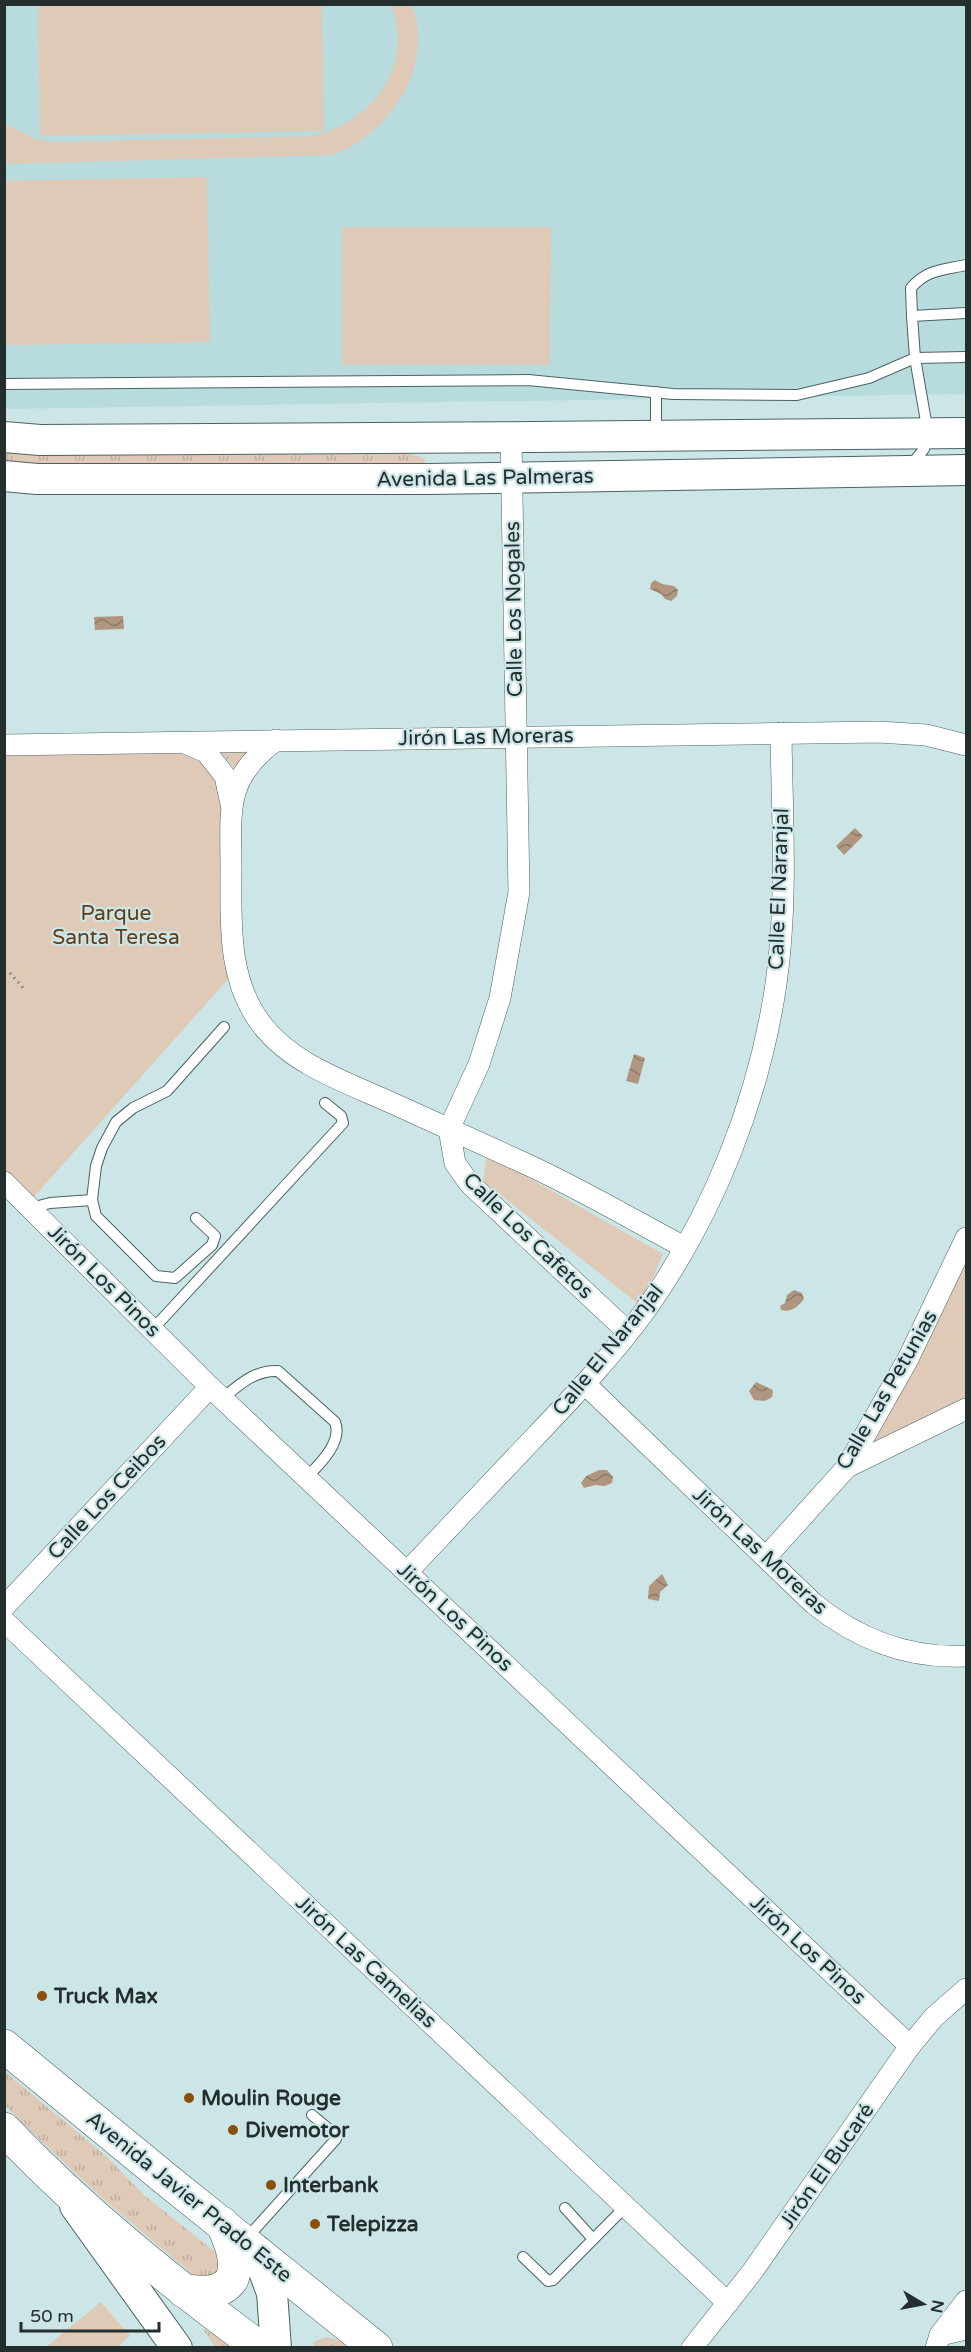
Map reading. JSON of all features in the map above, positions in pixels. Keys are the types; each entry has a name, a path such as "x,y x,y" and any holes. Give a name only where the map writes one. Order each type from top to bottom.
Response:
{"main road":[{"name":"Avenida Las Palmeras","path":"4,437 39,440 412,440 567,436 966,433"},
{"path":"567,436 558,452 559,462 573,477"},
{"path":"412,440 421,443 428,450 432,459 432,469 428,478"},
{"name":"Avenida Las Palmeras","path":"4,476 37,479 428,478 966,470"},
{"name":"Avenida Javier Prado Este","path":"4,2046 376,2348"},
{"path":"4,2129 62,2186 184,2291 260,2348"},
{"path":"62,2186 93,2234 177,2348"},
{"path":"184,2291 205,2293 219,2290 232,2279 234,2259 231,2245 241,2238 272,2293 276,2348"}],"street":[{"name":"Calle Los Nogales","path":"449,1129 479,1064 500,998 519,892 511,437"},
{"name":"Jirón Las Moreras","path":"4,745 179,740 902,732 926,735 966,745"},
{"name":"Calle El Naranjal","path":"407,1572 585,1384 628,1332 662,1286 713,1191 734,1142 755,1080 776,985 783,907 781,733"},
{"name":"Calle Los Cafetos","path":"179,740 206,752 225,776 231,805 231,922 236,971 241,990 261,1024 291,1055 526,1164 684,1248"},
{"name":"Calle Los Cafetos","path":"231,805 241,776 256,755 276,740"},
{"name":"Calle Los Cafetos","path":"449,1129 455,1163 469,1183 628,1332"},
{"name":"Jirón Los Pinos","path":"4,1182 217,1392 910,2046"},
{"name":"Calle Las Petunias","path":"766,1557 847,1467 909,1359 966,1238"},
{"name":"Jirón Las Moreras","path":"585,1384 831,1618 871,1641 908,1653 927,1656 966,1656"},
{"name":"Calle Los Ceibos","path":"4,1607 217,1392"},
{"path":"847,1467 966,1409"},
{"name":"Jirón Las Camelias","path":"4,1622 728,2303"},
{"name":"Jirón El Bucaré","path":"692,2348 773,2243 910,2046 934,2017 966,1989"},
{"path":"938,2341 966,2301"},
{"path":"938,2341 966,2329"}],"lane":[{"path":"901,472 920,456 928,433 915,358 911,288 928,273 966,266"},
{"path":"912,316 966,313"},
{"path":"4,384 528,380 673,394 797,395 869,378 915,358 966,357"},
{"path":"656,392 656,435"},
{"path":"196,1218 214,1236 212,1245 175,1278 156,1276 96,1216 92,1200 96,1166 102,1148 116,1122 133,1108 167,1091 224,1027"},
{"path":"153,1329 343,1123 341,1116 325,1103"},
{"path":"31,1208 50,1203 92,1200"},
{"path":"217,1392 248,1377 278,1371 335,1422 336,1432 328,1455 307,1477"},
{"path":"241,2238 336,2139 336,2135 312,2115"},
{"path":"523,2257 548,2281 553,2280 625,2207"},
{"path":"565,2208 592,2239"}],"path":[{"path":"10,973 25,990"}],"shaded area":[{"path":"4,5 966,5 966,394 5,409"}],"green space":[{"path":"38,5 322,5 324,131 40,136"},
{"path":"391,5 412,5 417,25 418,45 409,82 400,99 374,130 355,144 333,155 5,164 5,124 35,139 55,142 312,136 334,129 353,119 370,105 383,88 392,70 397,49 397,28"},
{"path":"207,177 210,342 5,345 5,181"},
{"path":"342,227 551,227 550,365 342,365"},
{"path":"4,447 389,449 425,460 424,466 5,467"},
{"name":"Parque Santa Teresa","path":"162,747 196,760 221,786 230,977 32,1199 5,1173 4,750"},
{"path":"217,748 252,748 235,769"},
{"path":"487,1154 663,1254 641,1306 483,1181"},
{"path":"966,1257 966,1399 864,1446"},
{"path":"4,2071 105,2155 144,2195 219,2255 227,2276 196,2277 74,2172 5,2105"},
{"path":"101,2302 130,2336 117,2347 46,2347"},
{"path":"202,2328 236,2347 215,2347"},
{"path":"326,2337 341,2341 348,2347 314,2347 313,2342"}],"water":[{"path":"655,580 674,586 678,590 677,596 671,601 650,589 651,583"},
{"path":"123,616 124,629 95,630 94,617"},
{"path":"855,828 863,836 844,855 836,846"},
{"path":"634,1054 645,1058 638,1084 626,1081"},
{"path":"794,1290 802,1293 804,1299 794,1309 781,1310 780,1306 785,1303 787,1295"},
{"path":"756,1382 773,1390 772,1397 765,1401 754,1400 749,1391"},
{"path":"599,1470 607,1470 613,1477 612,1483 584,1488 581,1483 586,1476"},
{"path":"662,1574 668,1585 660,1592 659,1601 648,1599 649,1586"}],"place":[{"name":"Truck Max","path":"42,1996"},
{"name":"Moulin Rouge","path":"189,2098"},
{"name":"Divemotor","path":"233,2130"},
{"name":"Interbank","path":"271,2185"},
{"name":"Telepizza","path":"315,2224"}]}
